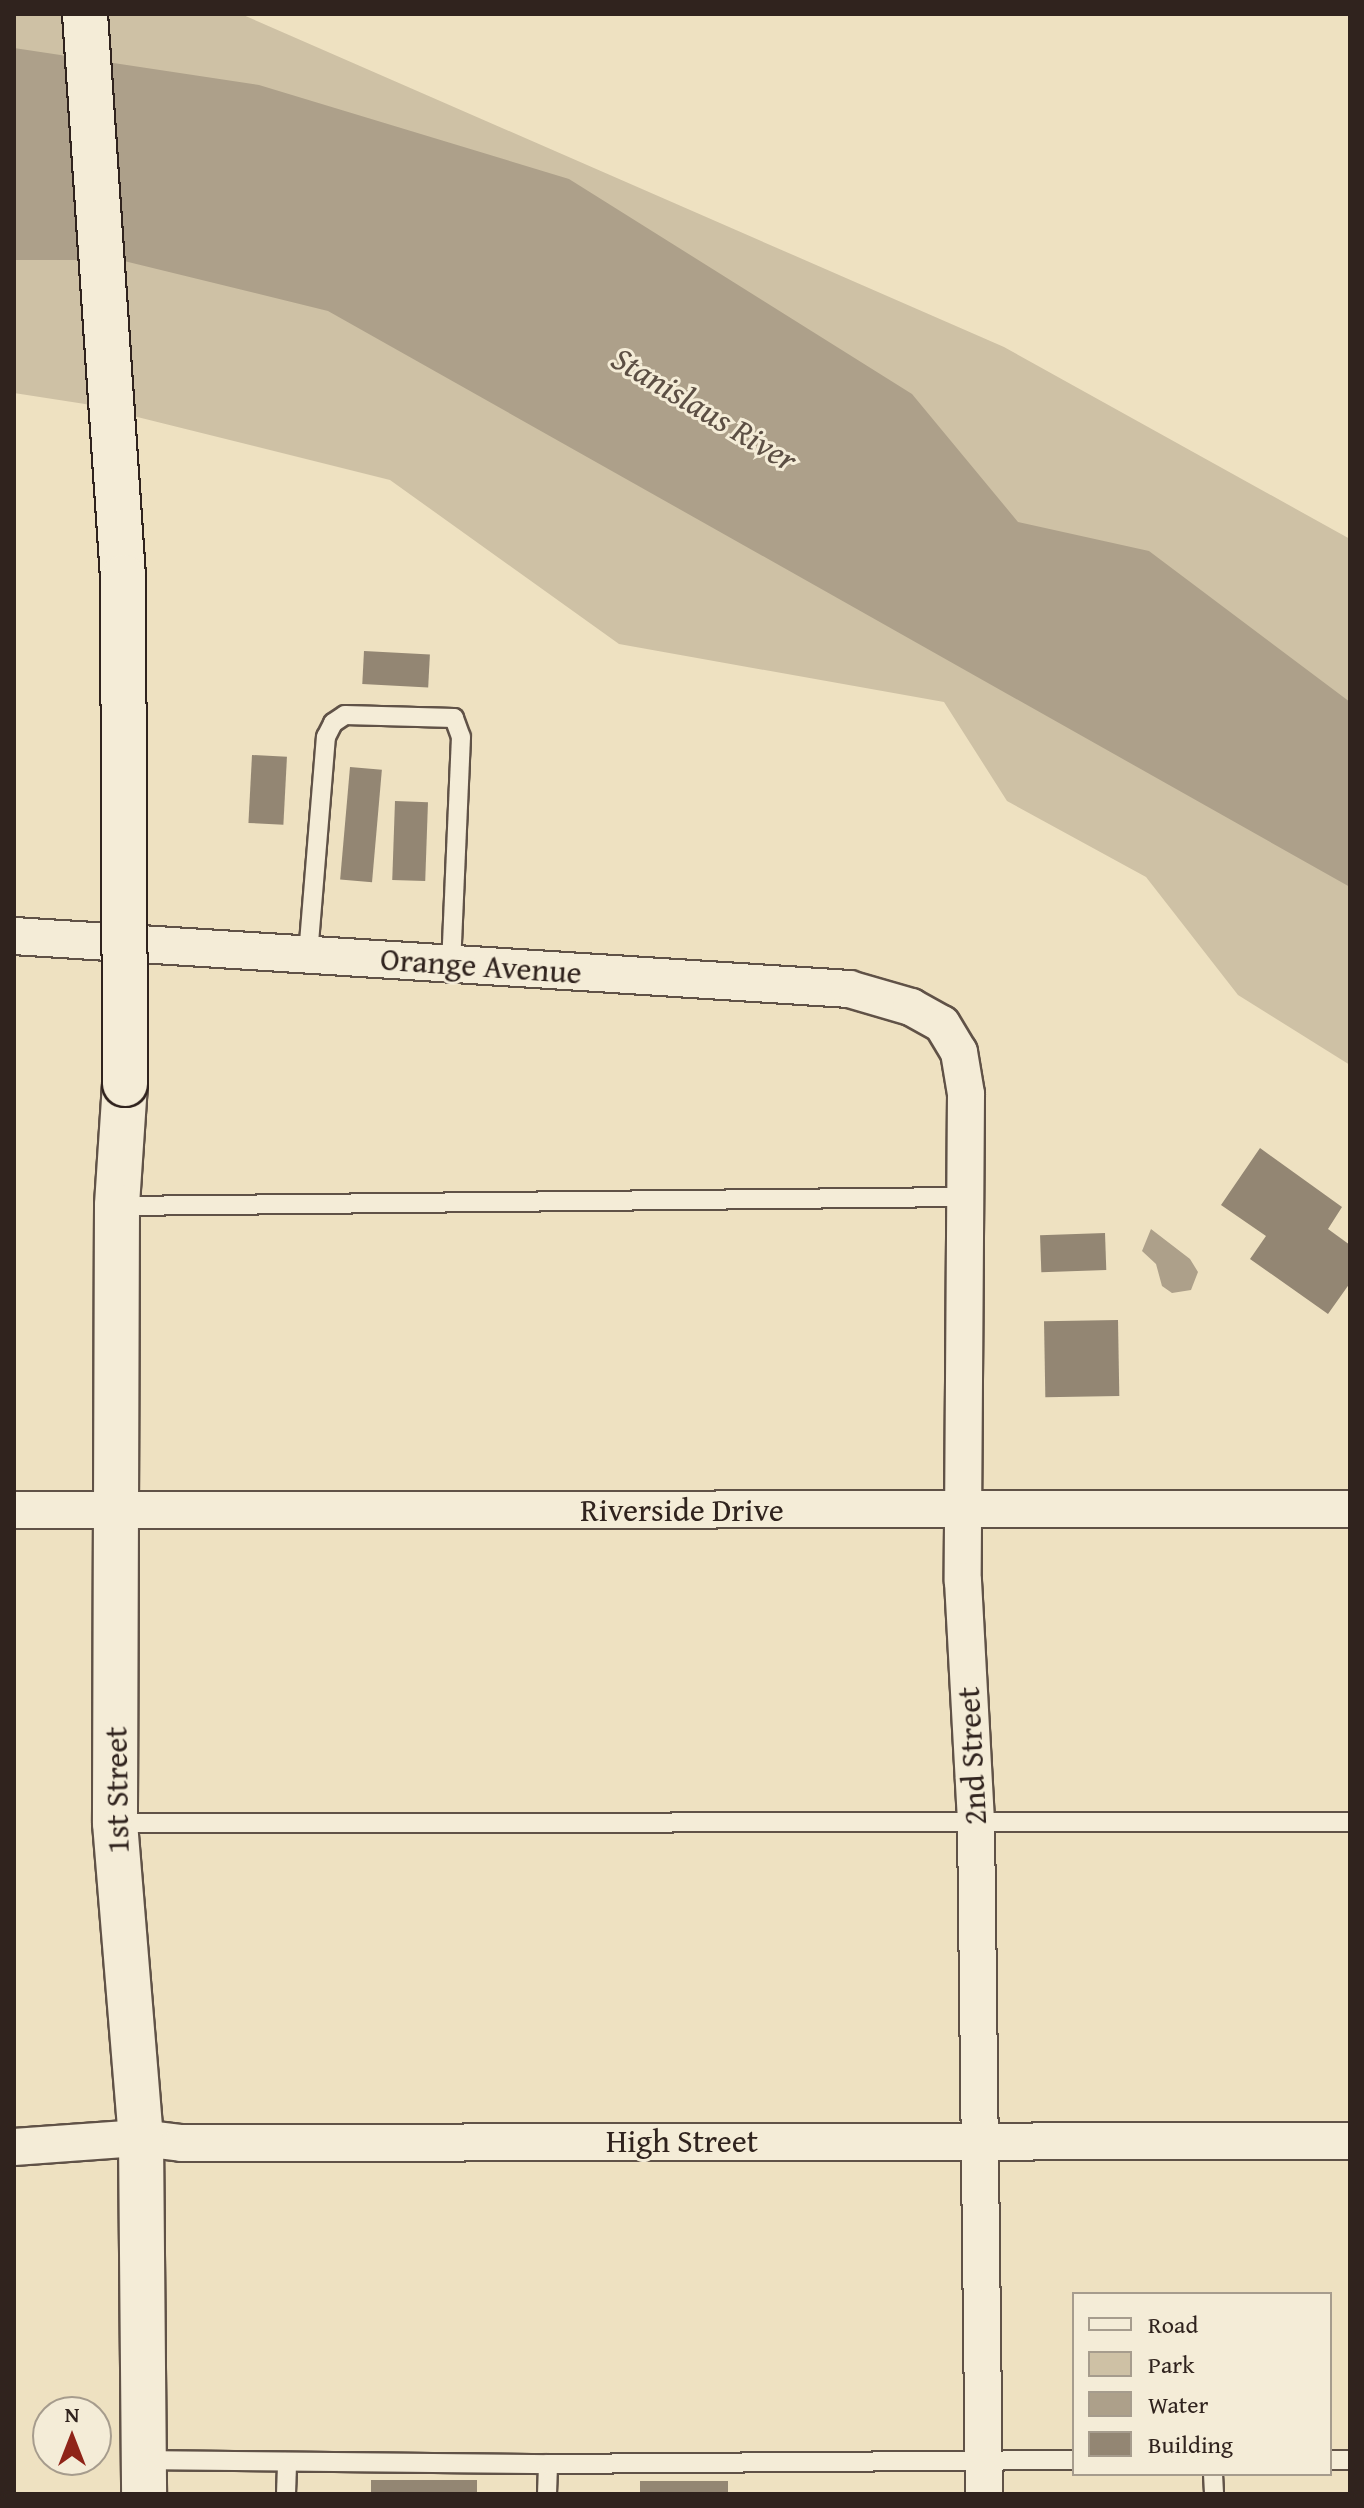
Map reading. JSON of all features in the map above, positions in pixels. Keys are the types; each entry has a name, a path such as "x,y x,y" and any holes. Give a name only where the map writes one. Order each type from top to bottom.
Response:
{"main road":[{"name":"1st Street","path":"85,14 123,577 125,1084 117,1206 115,1823 141,2138 144,2477"}],"street":[{"name":"Orange Avenue","path":"14,936 849,989 911,1007 942,1024"},
{"name":"2nd Street","path":"942,1024 959,1052 966,1094 962,1510 976,1823 983,2477"},
{"name":"Riverside Drive","path":"14,1510 1350,1509"},
{"name":"High Street","path":"14,2147 141,2138 182,2143 1350,2141"}],"lane":[{"path":"308,955 326,737 333,723 345,715 454,718 461,737 451,963"},
{"path":"117,1206 963,1197"},
{"path":"115,1823 1350,1822"},
{"path":"144,2477 287,2462 548,2464 983,2477 1072,2460"},
{"path":"286,2494 287,2462"},
{"path":"547,2494 548,2464"}],"green space":[{"path":"14,14 241,14 1004,347 1350,539 1350,1065 1238,995 1146,877 1007,801 944,702 619,644 390,480 85,404 14,393"}],"water":[{"name":"Stanislaus River","path":"14,48 259,85 569,179 912,394 1018,522 1149,551 1350,702 1350,887 328,311 120,260 14,260"},
{"path":"1151,1229 1190,1259 1198,1272 1191,1290 1172,1293 1162,1286 1156,1264 1142,1251"}],"building":[{"path":"364,651 430,654 428,687 362,684"},
{"path":"252,755 287,757 283,825 248,823"},
{"path":"350,767 382,770 372,882 340,880"},
{"path":"395,801 428,802 425,881 392,880"},
{"path":"1260,1148 1342,1207 1328,1229 1350,1245 1350,1283 1328,1314 1250,1259 1266,1236 1221,1205"},
{"path":"1105,1233 1106,1270 1041,1272 1040,1235"},
{"path":"1118,1320 1119,1396 1045,1397 1044,1321"},
{"path":"371,2480 477,2480 477,2494 371,2494"},
{"path":"640,2481 728,2481 728,2494 640,2494"}]}
